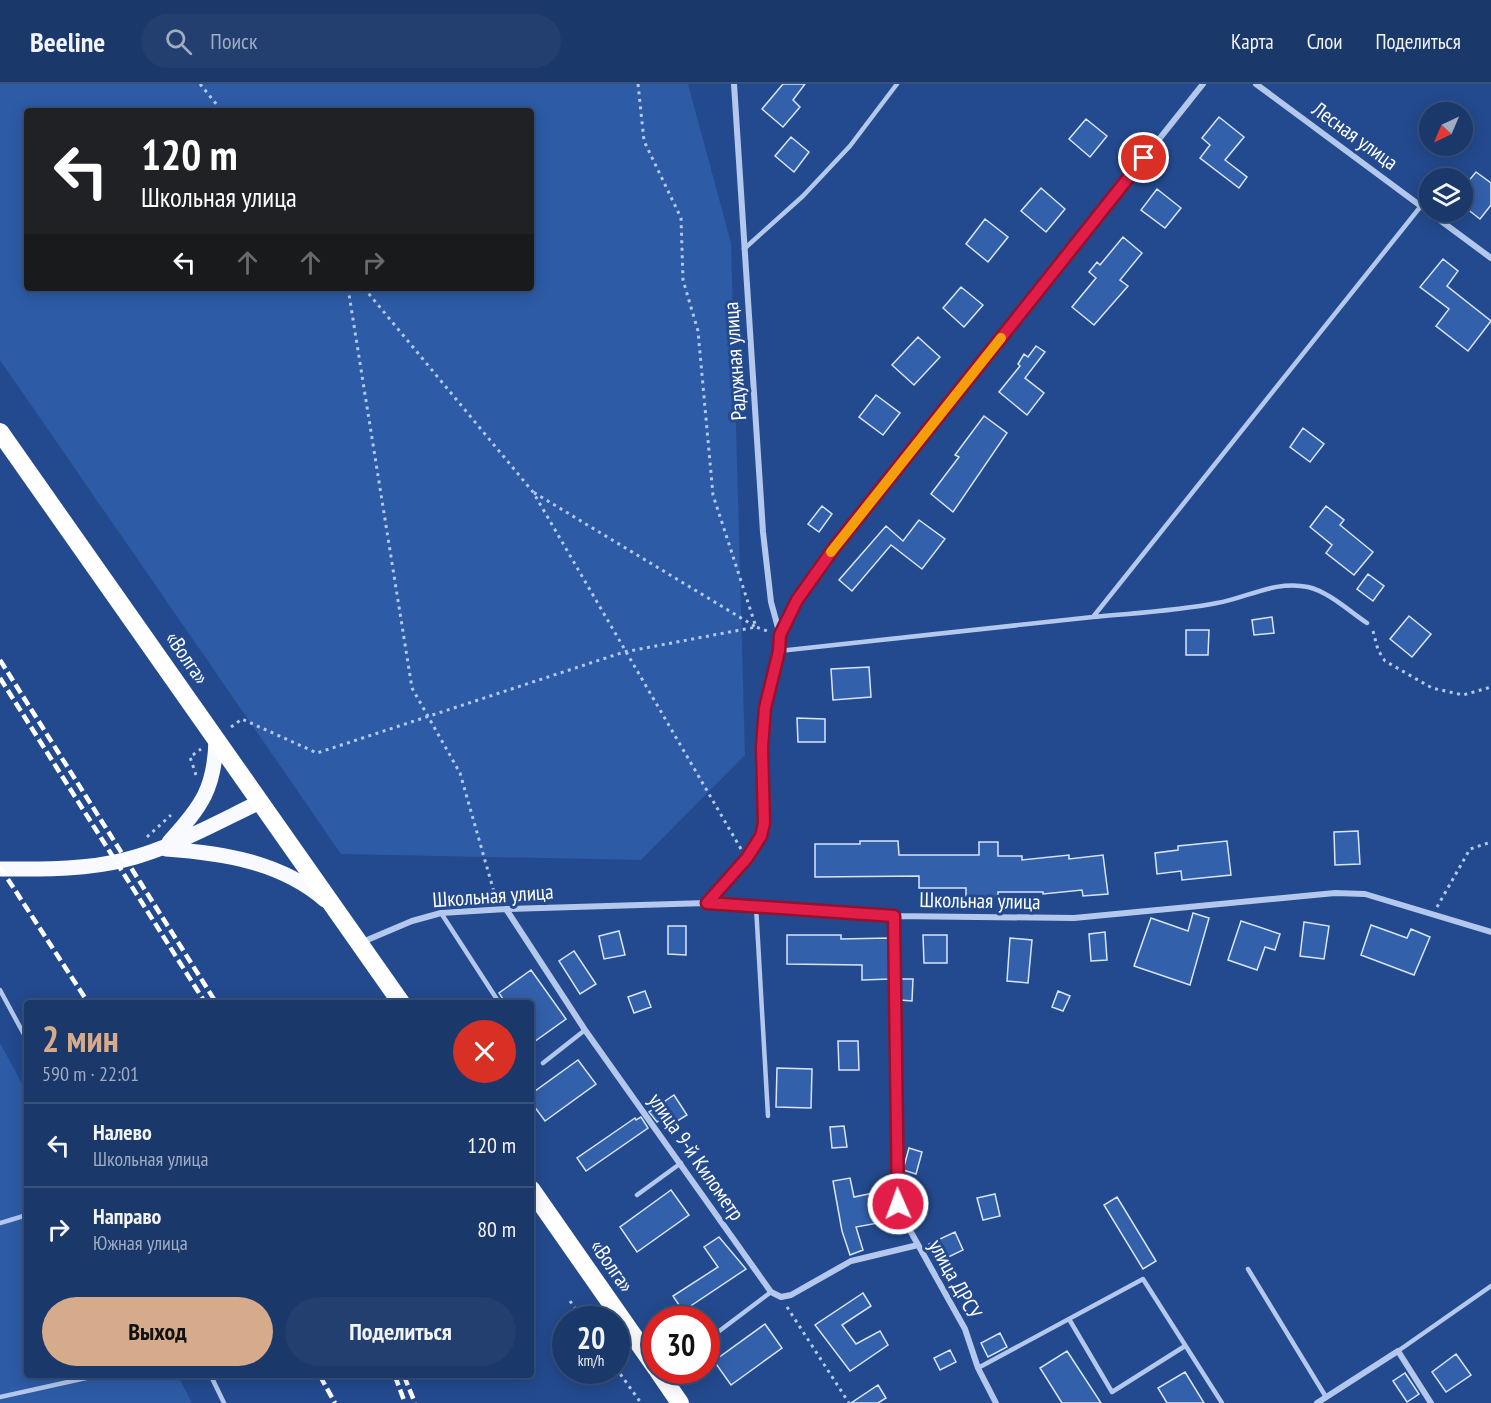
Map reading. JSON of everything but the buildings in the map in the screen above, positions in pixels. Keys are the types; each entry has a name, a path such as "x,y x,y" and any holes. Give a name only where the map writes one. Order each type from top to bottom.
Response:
{"highway":[{"name":"«Волга»","path":"0,432 209,743 260,802 360,943"},
{"path":"360,943 399,1000"},
{"name":"«Волга»","path":"534,1193 642,1348"},
{"name":"«Волга»","path":"667,1384 680,1403"}],"main road":[{"path":"163,848 198,808 210,787 215,771 209,743"},
{"path":"0,869 117,862 163,848 260,802"},
{"path":"163,848 206,853 262,864 299,881 336,909"}],"street":[{"name":"Радужная улица","path":"734,84 763,532 771,602 780,635"},
{"path":"707,903 747,858 761,836 764,823 762,747 765,708 779,651 780,635 797,600 834,548 1203,84"},
{"name":"Лесная улица","path":"1256,84 1419,205"},
{"name":"Лесная улица","path":"1443,222 1491,258"},
{"name":"Школьная улица","path":"360,943 412,921 441,913 502,909 707,903 894,916 1074,918 1335,893 1365,894 1491,932"},
{"name":"улица 9-й Километр","path":"502,909 771,1292 781,1297"},
{"name":"улица ДРСУ","path":"894,916 898,1204 965,1329 978,1368 996,1403"},
{"path":"781,1297 791,1295 851,1261 918,1245"},
{"path":"1317,1403 1398,1351 1431,1403"}],"lane":[{"path":"744,249 803,196 842,154 897,84"},
{"path":"1093,617 1419,209"},
{"path":"779,651 1218,603 1252,591 1280,587 1308,587 1330,597 1367,623"},
{"path":"756,906 768,1116"},
{"path":"441,913 497,1000"},
{"path":"0,990 24,1034"},
{"path":"543,1063 585,1030"},
{"path":"637,1195 681,1163"},
{"path":"0,1223 24,1216"},
{"path":"1248,1269 1326,1397"},
{"path":"978,1368 1143,1279 1222,1403"},
{"path":"1398,1351 1491,1286"},
{"path":"720,1330 771,1292"},
{"path":"1068,1319 1112,1392 1185,1346"},
{"path":"0,1397 86,1378"},
{"path":"212,1378 224,1403"}],"path":[{"path":"200,84 220,108"},
{"path":"638,84 644,141 681,218 683,280 698,331 713,495 756,627"},
{"path":"348,291 412,688 460,772 502,909"},
{"path":"366,291 533,492 624,652 747,858"},
{"path":"533,492 756,627 780,635"},
{"path":"1367,623 1386,661 1432,688 1463,694 1491,687"},
{"path":"231,727 242,719 317,753 624,652 756,627"},
{"path":"194,780 196,774 190,757 209,743"},
{"path":"140,842 174,812"},
{"path":"1434,914 1470,849 1491,842"},
{"path":"781,1297 849,1403"},
{"path":"570,1301 573,1306"},
{"path":"627,1384 641,1403"}],"shaded area":[{"path":"0,84 688,84 731,243 745,755 641,860 341,854 0,360"},
{"path":"0,1043 24,1087 24,1378 179,1378 192,1403 0,1403"}],"railway":[{"path":"0,660 214,1000"},
{"path":"0,678 203,1000"},
{"path":"0,867 86,1000"},
{"path":"321,1378 335,1403"},
{"path":"396,1378 405,1403"},
{"path":"405,1378 415,1403"}],"slow traffic":[{"path":"831,552 1001,338"}],"route":[{"path":"898,1204 895,1139 894,916 707,903 755,849 761,836 764,823 762,747 765,708 779,651 780,635 797,600 834,548 1144,158"}]}
